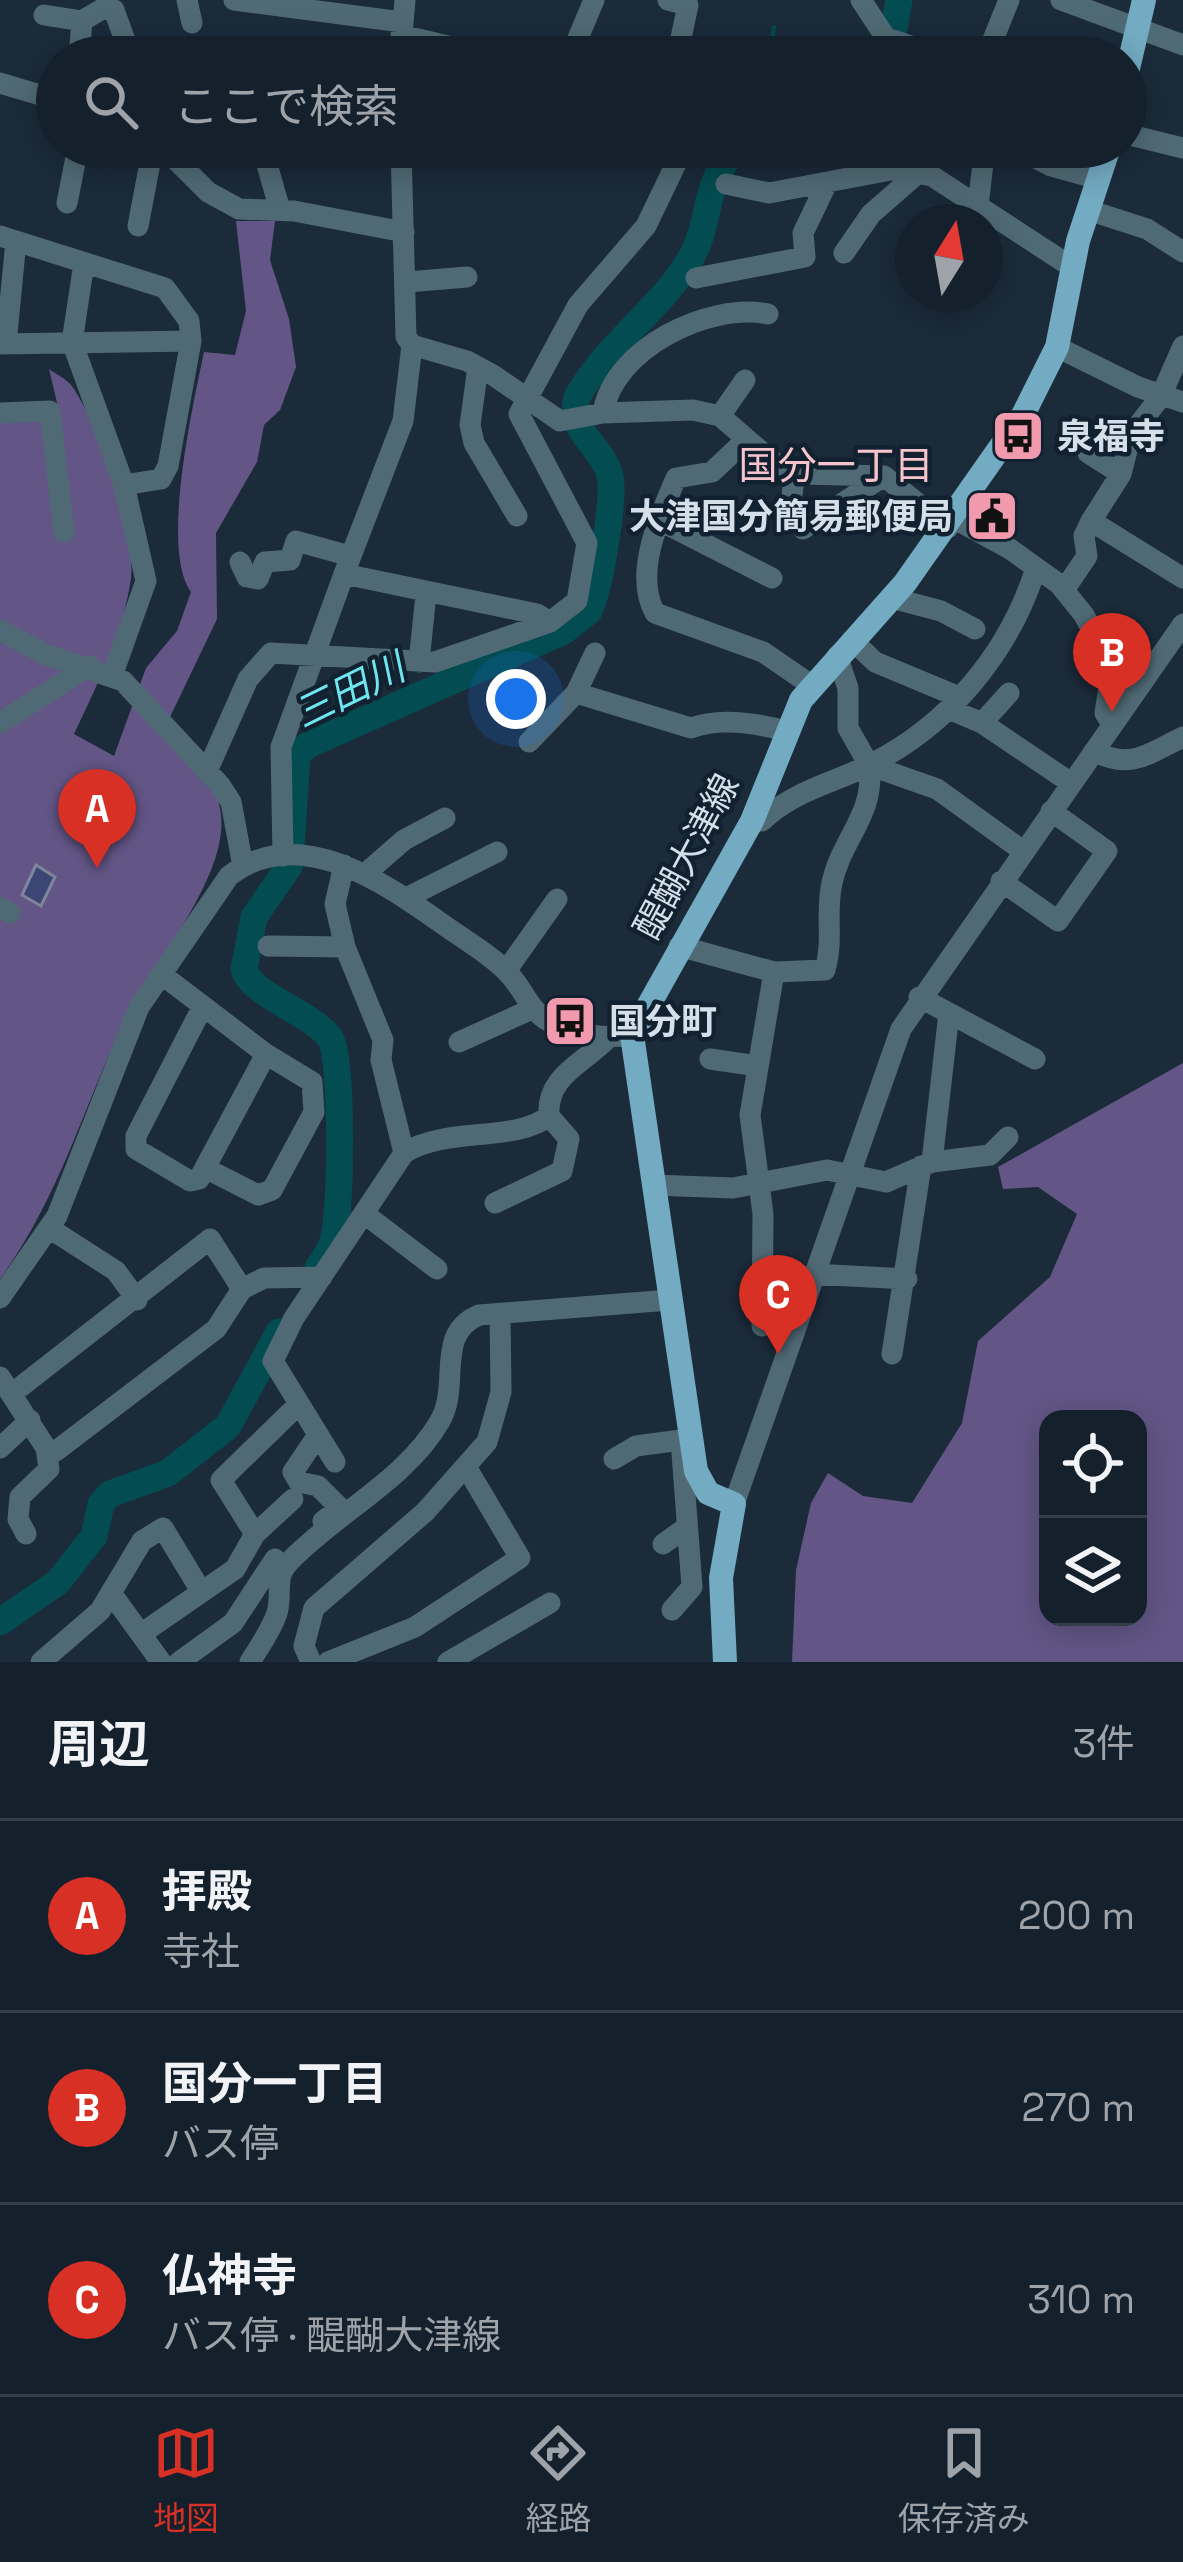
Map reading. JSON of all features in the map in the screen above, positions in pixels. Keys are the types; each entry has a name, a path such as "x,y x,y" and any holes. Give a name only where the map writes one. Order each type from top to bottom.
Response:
{"main road":[{"name":"醍醐大津線","path":"620,1037 752,820 786,731 811,686 892,598 951,524 1022,415 1057,347 1074,263 1101,168"},
{"path":"620,1037 653,1185 686,1439 701,1486 734,1504 721,1578 725,1662"}],"street":[{"path":"234,0 336,7 402,28"},
{"path":"579,36 594,0"},
{"path":"668,0 688,5 681,36"},
{"path":"861,0 887,36"},
{"path":"994,36 1009,0"},
{"path":"1061,0 1141,14 1183,45"},
{"path":"44,15 82,21 102,9 115,10 124,36"},
{"path":"81,36 82,21"},
{"path":"1,88 36,96"},
{"path":"1147,139 1183,148"},
{"path":"67,203 74,168"},
{"path":"138,226 149,168"},
{"path":"185,168 219,201 239,208 280,210 404,232"},
{"path":"268,168 280,210"},
{"path":"402,168 406,337 412,345 478,367 560,421 603,413 693,410 734,428 795,471 884,476 951,524 1004,549 1064,590 1112,667 1105,713 1112,724"},
{"path":"208,769 258,664 271,653 419,662 449,659 550,622 577,602 587,543 520,422 524,399 578,305 646,226 674,168"},
{"path":"977,204 982,168"},
{"path":"1077,168 1098,179"},
{"path":"727,184 769,193 896,169 919,172 974,204"},
{"path":"844,253 871,214 919,172"},
{"path":"696,278 805,257 803,233 826,185"},
{"path":"1088,211 1147,229 1183,252"},
{"path":"1003,221 1074,263"},
{"path":"124,485 161,479 169,466 191,341 189,321 165,288 8,238 3,344 191,341"},
{"path":"84,263 72,342 124,485 146,581 112,676"},
{"path":"407,282 467,277"},
{"path":"603,413 606,394 669,330 748,310 768,314"},
{"path":"290,856 281,747 311,653 403,421 412,345"},
{"path":"1064,590 1087,556 1084,536 1121,474 1131,435 1172,399 1183,346"},
{"path":"1057,347 1172,399"},
{"path":"478,367 470,425 474,443 517,515"},
{"path":"745,380 734,428 712,472 676,478 647,560 649,603 655,613 763,652 811,686"},
{"path":"0,413 50,411 64,532"},
{"path":"1088,453 1121,474"},
{"path":"791,503 795,471"},
{"path":"803,530 884,476"},
{"path":"660,520 772,578"},
{"path":"1091,521 1183,578"},
{"path":"240,562 247,577 258,579 266,562 290,560 296,541 426,594 537,614 550,622"},
{"path":"752,820 762,821 781,803 869,765 954,703 1005,644 1035,571"},
{"path":"419,662 426,594"},
{"path":"892,598 941,611 975,629"},
{"path":"734,1504 887,1061 919,997 1183,624"},
{"path":"0,631 44,654 112,676 136,693 208,769 230,802 243,866"},
{"path":"844,648 954,703 1071,783"},
{"path":"679,946 774,971 825,970 833,928 831,886 865,813 869,765 848,728 844,648"},
{"path":"529,742 576,693 595,653"},
{"path":"0,722 89,666"},
{"path":"576,693 691,728 708,722 756,723 786,731"},
{"path":"982,723 1009,693"},
{"path":"1094,751 1122,763 1141,760 1183,737"},
{"path":"869,765 937,789 1023,851"},
{"path":"1001,881 1058,921 1107,850 1051,811"},
{"path":"404,1153 381,1060 383,1040 345,947 335,904 355,869 445,818"},
{"path":"406,898 496,852"},
{"path":"0,1298 68,1193 139,1007 229,876 243,866 290,856 355,869 406,898 506,970 532,1009 552,1023 620,1037"},
{"path":"506,970 557,899"},
{"path":"268,946 345,947"},
{"path":"762,1326 763,1214 750,1115 774,971"},
{"path":"161,974 266,1054 312,1082 314,1112 272,1190 258,1195 205,1168"},
{"path":"919,997 1035,1059"},
{"path":"203,1006 136,1136 136,1149 190,1181 199,1179 266,1054"},
{"path":"459,1042 532,1009"},
{"path":"892,1354 949,1013"},
{"path":"495,1203 562,1171 569,1138 550,1116 550,1095 561,1077 620,1037"},
{"path":"710,1059 758,1066"},
{"path":"334,1462 316,1438 274,1354 316,1276 366,1215 404,1153 434,1139 526,1127 550,1116"},
{"path":"653,1185 703,1190 827,1170 886,1182 927,1164 990,1155 1008,1137"},
{"path":"366,1215 437,1269"},
{"path":"49,1228 116,1270 137,1300"},
{"path":"26,1534 18,1519 20,1497 49,1469 46,1448 7,1384 137,1300 210,1240 242,1289"},
{"path":"813,1274 907,1280"},
{"path":"46,1448 56,1450 151,1382 216,1329 242,1289 263,1278 316,1276"},
{"path":"200,1662 245,1625 286,1564 345,1517 438,1425 450,1395 453,1336 464,1322 500,1313 670,1300"},
{"path":"311,1662 304,1646 314,1608 383,1552 468,1470 487,1442 499,1405 500,1313"},
{"path":"255,1534 221,1480 298,1405"},
{"path":"0,1448 30,1420"},
{"path":"179,1662 233,1623 272,1562 340,1508 318,1486 298,1482 293,1472 316,1438"},
{"path":"614,1459 636,1447 686,1439 692,1587 672,1610"},
{"path":"328,1662 415,1627 520,1558 468,1470"},
{"path":"141,1634 235,1569 255,1534 293,1498"},
{"path":"41,1662 100,1611 142,1541 163,1528 201,1591"},
{"path":"663,1544 688,1528"},
{"path":"255,1659 278,1610 278,1580"},
{"path":"111,1593 161,1662"},
{"path":"448,1662 550,1604"}],"shaded area":[{"path":"236,221 275,221 270,260 289,319 296,367 280,410 264,425 257,462 216,533 217,619 170,717 214,789 221,815 220,841 199,896 120,1030 37,1219 0,1279 0,419 60,415 49,369 69,383 81,401 113,479 131,578 116,638 74,734 114,756 146,668 177,631 191,592 178,544 182,476 204,352 235,355 246,311"},
{"path":"1183,1063 1183,1662 792,1662 796,1570 811,1503 828,1473 863,1496 912,1503 962,1423 978,1341 1050,1277 1077,1214 1038,1187 1003,1189 998,1167"}],"building":[{"path":"36,865 55,877 41,906 22,895"}],"waterway":[{"name":"三田川","path":"890,36 899,0"},
{"path":"772,36 774,27"},
{"name":"三田川","path":"711,179 716,168"},
{"name":"三田川","path":"318,1268 332,1244 338,1204 340,1139 334,1051 321,1029 257,987 244,969 254,917 290,865 297,755 308,745 562,632 589,611 606,541 611,483 604,462 577,419 577,397 686,266 721,168"},
{"name":"三田川","path":"0,1622 58,1582 94,1536 101,1504 110,1494 168,1473 228,1426 279,1332"}],"place":[{"name":"泉福寺","path":"1018,436"},
{"name":"大津国分簡易郵便局","path":"992,516"},
{"name":"国分一丁目","path":"1112,712"},
{"name":"拝殿","path":"97,868"},
{"name":"国分町","path":"570,1021"},
{"name":"仏神寺","path":"778,1354"}],"district":[{"name":"国分一丁目","path":"836,465"}]}
